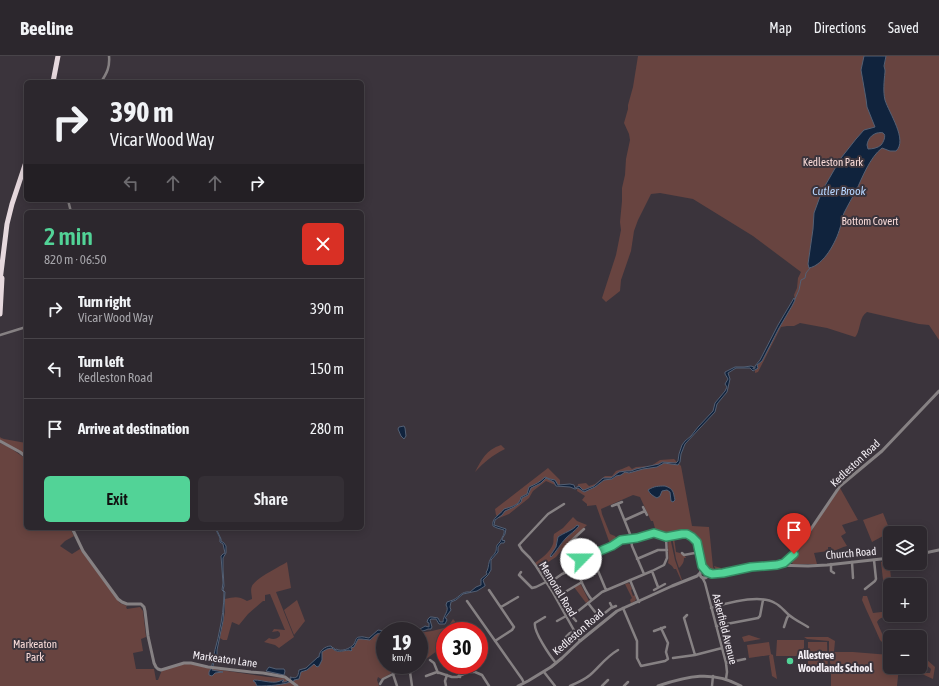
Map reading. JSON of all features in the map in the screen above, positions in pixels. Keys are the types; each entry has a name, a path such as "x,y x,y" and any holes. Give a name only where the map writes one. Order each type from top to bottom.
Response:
{"highway":[{"path":"52,80 58,56"},
{"path":"0,281 8,219 24,168"},
{"path":"0,314 3,259"}],"street":[{"path":"102,80 110,65 109,56"},
{"path":"0,335 24,328"},
{"name":"Kedleston Road","path":"518,686 544,672 556,663 615,612 672,586 704,574 723,573 751,567 777,565 789,566 792,557 840,486 882,450 939,391"},
{"path":"0,441 24,455"},
{"path":"612,506 622,502"},
{"name":"Memorial Road","path":"564,504 548,514 520,544 520,547 530,558 552,591 580,641"},
{"path":"618,504 625,520 631,543 644,574"},
{"path":"643,507 647,515"},
{"path":"625,520 645,511"},
{"path":"563,551 570,542 582,534 584,529"},
{"name":"Markeaton Lane","path":"73,530 83,551 118,599 125,604 141,604 144,607 149,640 156,667 161,670 188,662 214,668 263,673 285,677 297,686"},
{"path":"592,600 582,582 577,568 581,559 612,546 621,540 639,538 651,533 666,537 682,534 690,535 697,542 700,552 686,556 682,553"},
{"path":"572,616 602,592 662,567 667,558 666,537"},
{"path":"566,547 573,559 578,563"},
{"path":"637,558 658,550 667,550"},
{"path":"927,553 939,550"},
{"name":"Askerfield Avenue","path":"700,552 711,608 726,663 726,679"},
{"path":"591,554 606,590"},
{"name":"Kedleston Road","path":"777,565 782,564 792,557"},
{"name":"Church Road","path":"789,566 832,564 883,559"},
{"path":"788,560 789,566"},
{"path":"864,589 876,579 874,560"},
{"path":"852,562 853,578"},
{"path":"832,564 832,571 834,573"},
{"path":"552,581 562,574 577,568"},
{"path":"652,571 658,587"},
{"path":"519,574 532,588 546,582"},
{"path":"630,580 639,602"},
{"path":"562,598 559,593 582,582"},
{"path":"654,590 665,584"},
{"path":"489,590 514,628 495,641"},
{"path":"501,608 513,598 518,597"},
{"path":"711,608 743,600 754,599 772,601 801,624 808,627"},
{"path":"716,626 758,618 760,616 763,600"},
{"path":"467,601 524,683"},
{"path":"588,603 599,617"},
{"path":"610,603 612,607"},
{"path":"595,621 612,607 616,606"},
{"path":"623,608 637,641 637,658 640,666 665,661 668,659 666,652 668,643 661,628"},
{"path":"570,613 576,621"},
{"path":"687,615 683,618 695,655"},
{"path":"786,625 786,618 789,615"},
{"path":"557,621 566,616"},
{"path":"545,617 534,624 556,663"},
{"path":"654,631 665,627"},
{"path":"566,637 574,631"},
{"path":"673,658 695,655 722,648"},
{"path":"570,686 589,675 611,654 618,650"},
{"path":"611,654 613,658"},
{"path":"430,660 434,663 436,668"},
{"path":"726,663 744,660"},
{"path":"544,672 555,686"},
{"path":"426,676 436,673"},
{"path":"380,684 383,679 393,674 397,686"},
{"path":"409,674 412,686"},
{"path":"444,674 454,677 460,677 466,674"},
{"path":"481,674 489,686"},
{"path":"446,686 445,681 447,675"},
{"path":"712,686 713,676"},
{"path":"658,686 692,677 713,676 726,679 741,686"},
{"path":"602,686 608,680"},
{"path":"624,686 628,682"}],"green space":[{"name":"Kedleston Park","path":"638,56 939,56 939,340 929,325 867,312 861,320 858,333 855,337 827,328 800,323 794,326 781,327 758,372 755,373 755,370 758,368 757,365 762,361 795,300 794,295 801,272 753,236 693,199 660,193 651,194 638,220 634,231 631,251 621,280 620,291 606,302 602,298 616,255 621,230 622,188 630,140 624,123 633,87"},
{"path":"0,437 24,443 24,454 0,440"},
{"name":"Markeaton Park","path":"0,443 9,447 24,458 24,530 71,530 74,536 60,546 72,554 80,549 120,603 127,606 127,609 140,607 143,611 146,637 141,639 143,651 133,653 136,669 154,669 156,680 158,680 162,670 188,663 207,668 283,678 287,679 295,686 0,686"},
{"path":"501,445 505,449 489,459 475,472 482,459 488,452"},
{"path":"674,459 681,466 692,526 709,527 713,567 715,570 714,566 728,571 719,573 711,572 704,566 700,545 695,535 687,532 664,534 656,532 653,521 651,521 640,497 633,495 601,509 610,534 615,536 617,539 610,544 596,505 587,506 587,504 582,500 585,496 577,491 578,484 586,483 589,486 595,484 605,476 612,476 616,471 629,466 632,469 636,467 651,466 660,460"},
{"path":"548,468 560,480 560,487 546,481 533,491 529,498 509,514 499,518 496,515 495,509"},
{"path":"840,488 858,520 842,525 846,533 841,536 847,546 832,551 831,547 828,547 828,551 814,553 817,564 793,564 791,562 793,556"},
{"path":"883,513 888,526 883,526 883,536 872,542 863,520"},
{"path":"573,517 577,521 587,525 556,557 542,566 548,577 546,578 535,563 550,550 553,544 554,534 563,528","holes":["577,526 555,552 550,556 556,547 557,539 560,535"]},
{"path":"670,537 675,560 682,580 676,569 668,563 668,543"},
{"path":"672,537 674,537 676,552 685,556 686,558 684,558 683,564 679,568 676,559"},
{"path":"287,562 291,588 276,592 294,637 279,648 275,645 264,642 269,638 275,639 280,636 278,631 272,632 274,629 285,630 270,594 265,595 265,601 263,601 248,614 239,625 232,622 227,640 220,638 225,612 225,599 236,597 247,601 252,599 251,589 254,583"},
{"path":"881,562 883,562 883,570 890,570 891,578 883,578 883,580"},
{"path":"628,583 632,589 633,596 635,595 636,599 631,603 630,600 632,598 625,584"},
{"path":"580,584 589,601 586,603 574,587"},
{"path":"863,596 867,596 873,613 883,612 883,617 877,622 883,636 883,642 880,640 862,600"},
{"path":"297,600 305,621 294,635 284,610"},
{"path":"436,630 436,652 428,658 428,632"},
{"path":"375,634 376,674 390,674 381,679 378,677 377,680 379,686 299,686 294,682 294,680 298,679 301,672 307,670 314,664 317,667 319,666 322,652 327,649 332,648 338,652 351,651 351,648 354,647 358,639 371,640"},
{"path":"749,635 761,639 744,642 742,637"},
{"path":"804,637 828,637 835,641 834,652 883,654 883,674 898,674 897,686 831,686 829,641 807,639"},
{"path":"777,640 804,640 804,656 776,656"},
{"path":"769,642 777,679 772,676 770,655 749,658 747,645"},
{"path":"808,642 827,642 828,673 808,673"},
{"path":"927,660 935,667 933,679 922,674 930,673 931,669 927,666"}],"water":[{"name":"Cutler Brook","path":"864,56 886,56 884,66 884,97 899,133 899,146 896,151 890,151 882,148 874,157 844,213 838,234 829,252 820,262 809,268 808,264 814,213 822,191 841,158 856,139 864,130 875,127 867,107 861,70","holes":["878,133 884,134 885,137 883,143 878,147 868,149 867,145 869,139 871,136"]},
{"path":"794,298 795,300 792,306 762,361 757,365 758,368 753,371 750,368 736,368 728,373 730,379 727,392 717,404 715,412 685,444 678,465 664,463 657,467 629,473 625,472 612,479 604,480 595,487 584,492 578,488 575,489 556,486 554,482 546,478 541,483 531,488 528,495 522,498 521,502 505,511 495,520 494,525 506,529 502,539 505,541 498,547 498,552 491,560 491,570 483,580 485,586 477,591 463,594 451,602 451,610 445,618 447,620 446,622 443,622 447,611 447,602 455,599 465,592 470,592 481,585 481,579 487,574 486,572 490,560 495,553 497,545 504,533 504,530 493,526 493,521 504,509 517,504 521,497 527,494 529,487 538,483 545,477 555,480 558,485 570,484 574,485 575,488 579,486 584,490 594,486 603,478 611,478 619,472 631,471 662,462 676,463 678,461 682,445 713,411 715,403 725,391 727,387 725,384 728,379 725,372 735,367 751,366 754,367 753,369 755,368"},
{"path":"404,426 406,436 404,439 398,429 399,427"},
{"path":"665,486 673,491 675,500 673,502 671,501 670,492 667,490 662,491 660,496 657,498 648,490 654,487"},
{"path":"577,525 579,526 564,540 551,557 550,556 556,547 558,537"},
{"path":"216,530 221,539 221,541 226,546 226,553 223,558 224,586 223,590 225,592 223,621 217,655 212,670 223,672 215,673 212,676 209,675 209,672 219,636 224,592 222,590 223,583 221,556 225,553 223,544 220,542 220,538"},
{"path":"430,617 438,618 440,622 438,622 436,619 430,620 432,627 431,629 428,629 428,619"},
{"path":"376,632 376,635 370,640 358,639 354,647 351,648 351,651 337,651 334,650 332,648 327,649 322,652 322,660 319,666 317,667 314,664 307,670 301,672 299,679 294,681 276,685 257,686 253,681 276,682 284,680 282,682 285,682 291,679 290,677 297,677 299,670 306,668 319,657 321,651 325,648 331,646 335,650 345,650 354,644 357,638 369,638"},
{"path":"269,667 284,669 284,675 266,671"}],"waterway":[{"path":"795,299 801,280 805,278 806,273 810,268"}],"place":[{"name":"Allestree Woodlands School","path":"790,661"}],"route":[{"path":"581,559 612,546 619,540 639,538 651,533 666,537 682,534 690,535 697,542 702,566 707,572 712,574 751,567 777,565 784,563 794,554"}],"park label":[{"name":"Bottom Covert","path":"870,221"}]}
